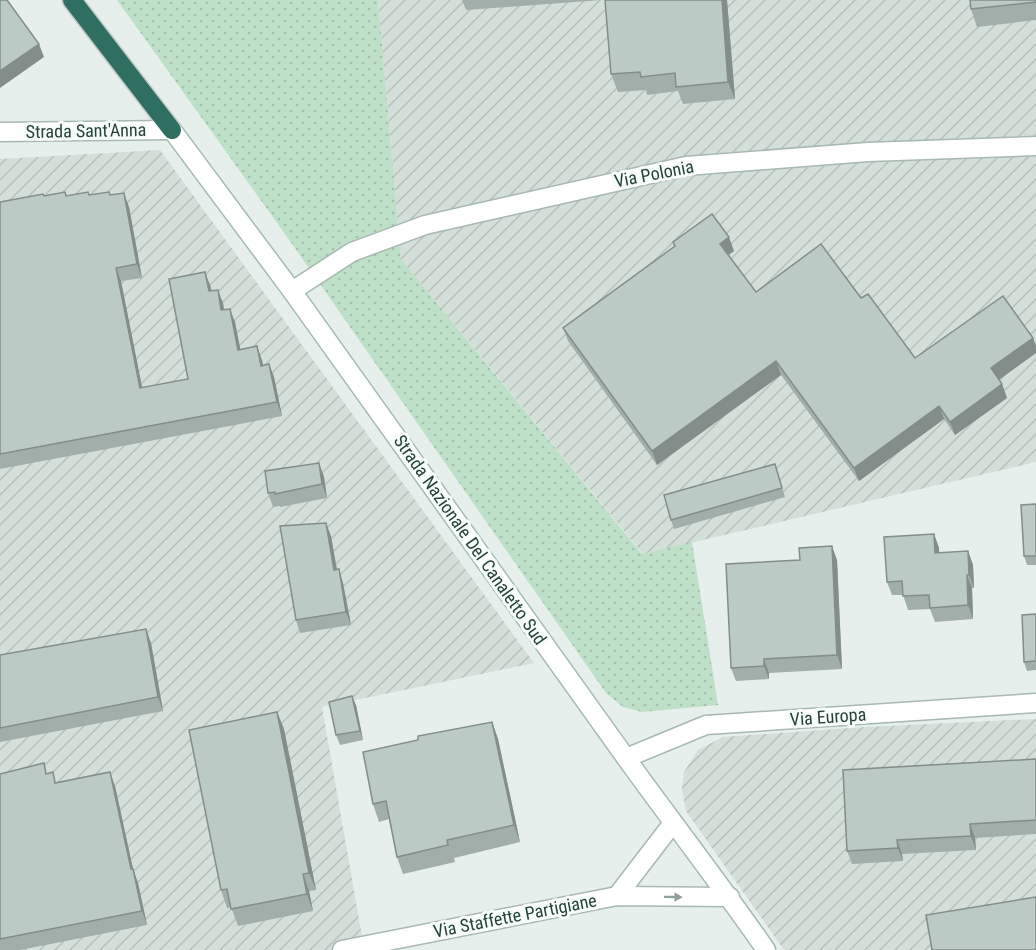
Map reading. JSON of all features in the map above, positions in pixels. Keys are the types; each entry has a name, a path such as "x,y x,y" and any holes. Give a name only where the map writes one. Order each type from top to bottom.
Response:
{"highway":[{"path":"72,0 172,130"},
{"path":"85,0 172,130"}],"street":[{"name":"Strada Sant'Anna","path":"0,132 172,130"},
{"name":"Strada Nazionale Del Canaletto Sud","path":"172,130 292,291 766,950"},
{"name":"Via Polonia","path":"292,291 352,252 425,225 686,166 868,152 1036,146"},
{"name":"Via Europa","path":"626,758 706,725 1036,703"},
{"name":"Via Staffette Partigiane","path":"617,896 673,823"},
{"name":"Via Staffette Partigiane","path":"342,950 617,896 730,897"}],"shaded area":[{"path":"378,0 1036,0 1036,462 643,554 401,259"},
{"path":"160,150 534,663 322,707 364,948 355,950 0,950 0,159"},
{"path":"1036,719 1036,950 784,950 686,811 682,790 684,772 698,750 723,737 865,727"}],"green space":[{"path":"117,0 378,0 401,259 642,554 692,542 718,705 642,712 623,707 606,693 285,234"}],"building":[{"path":"0,0 7,0 39,44 0,71"},
{"path":"605,0 722,0 728,82 676,87 675,73 641,77 640,72 611,74"},
{"path":"970,0 1036,0 1036,2 971,9"},
{"path":"65,192 66,196 88,192 89,195 109,192 110,195 124,193 137,264 116,268 140,388 188,379 169,279 205,272 209,291 218,290 221,310 230,309 238,350 257,346 261,366 269,364 277,402 0,454 0,202"},
{"path":"712,214 729,237 720,244 756,292 821,244 861,298 868,294 915,358 1003,296 1033,338 991,368 1002,384 950,422 939,406 854,468 776,361 652,451 563,328 675,246 673,242"},
{"path":"319,463 322,484 275,494 275,492 268,493 265,471"},
{"path":"775,464 782,488 671,520 664,495"},
{"path":"1036,504 1036,556 1024,556 1021,505"},
{"path":"326,523 334,570 339,569 346,612 296,620 280,526"},
{"path":"934,534 935,553 968,551 968,605 930,608 929,595 903,596 902,581 887,582 884,537"},
{"path":"832,546 837,655 764,659 764,666 731,668 726,564 800,560 799,548"},
{"path":"1036,614 1036,661 1024,662 1022,615"},
{"path":"146,629 158,697 0,728 0,655"},
{"path":"352,696 360,731 336,735 329,702"},
{"path":"277,712 309,873 303,874 307,894 231,909 227,889 221,890 189,730"},
{"path":"492,722 514,825 447,840 448,845 397,857 386,801 373,804 363,752 418,740 418,736"},
{"path":"1036,759 1036,820 970,824 971,836 897,840 898,848 847,851 843,770"},
{"path":"44,763 46,774 53,772 55,783 110,772 142,911 0,939 0,774"},
{"path":"1036,897 1036,950 932,950 926,915"}]}
